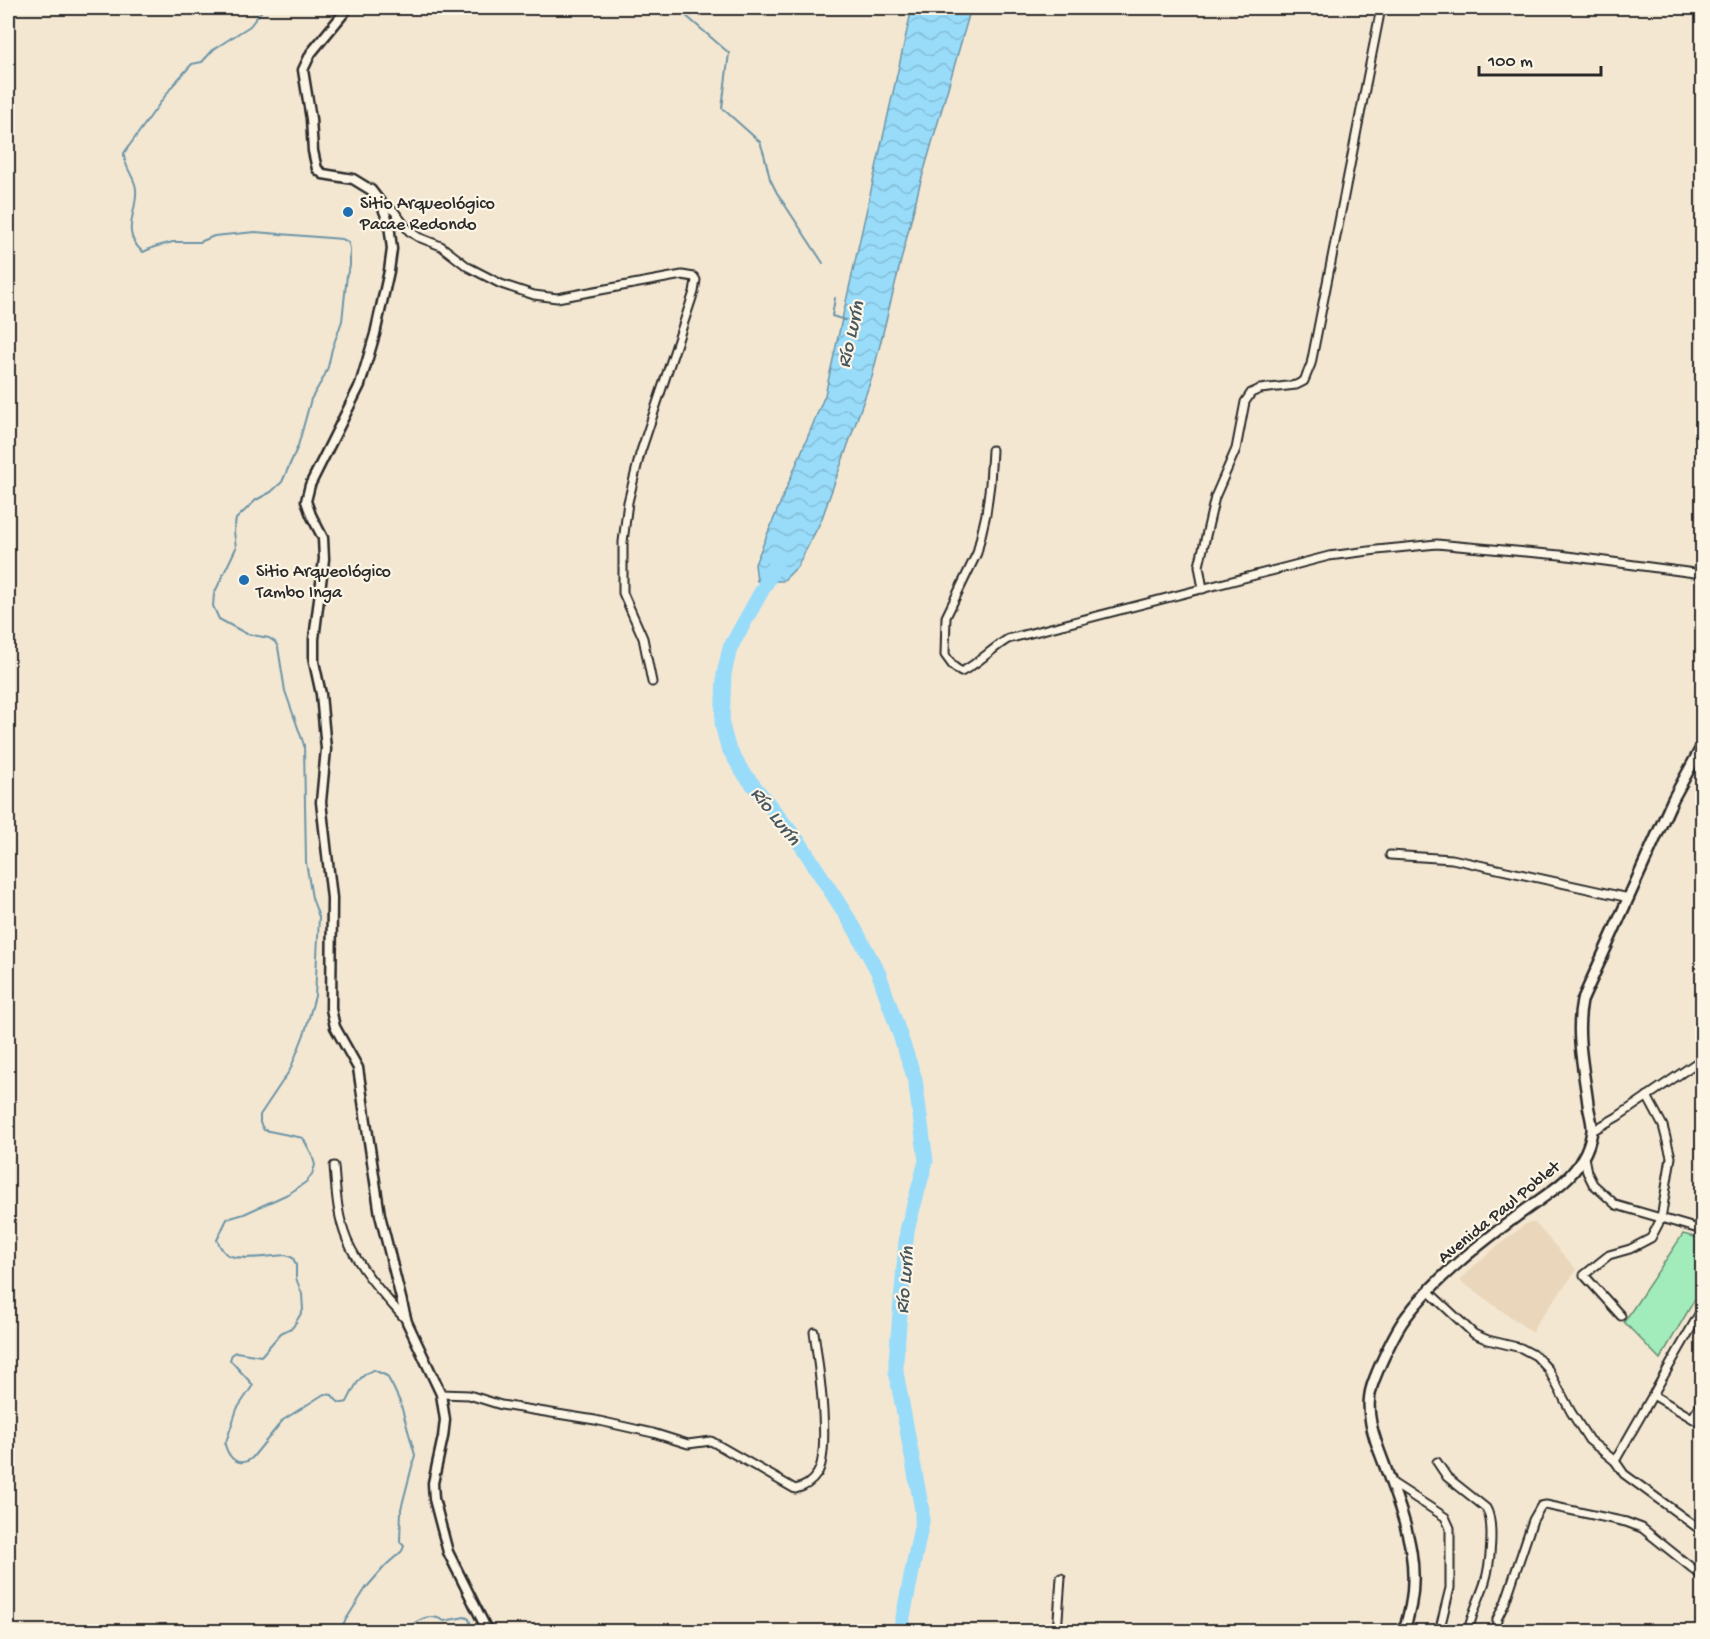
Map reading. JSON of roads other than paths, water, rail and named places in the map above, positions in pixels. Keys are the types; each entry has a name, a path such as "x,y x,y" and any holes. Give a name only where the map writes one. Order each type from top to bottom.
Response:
{"main road":[{"name":"Avenida Paul Poblet","path":"1402,1632 1412,1600 1413,1555 1406,1525 1374,1439 1370,1402 1372,1387 1404,1318 1428,1291 1493,1234 1570,1176 1584,1156 1592,1131 1582,1052 1580,1011 1582,1001 1673,799 1702,746"}],"street":[{"path":"348,8 311,52 303,70 311,119 313,151 317,169 323,174 353,179 371,190 381,203 389,224 392,249 375,334 360,385 310,485 306,501 323,538 324,559 314,639 314,662 321,694 326,749 321,802 332,898 332,1008 335,1027 358,1068 380,1215 407,1322 441,1394 445,1420 434,1483 434,1499 448,1552 488,1632"},
{"path":"1203,589 1199,566 1212,508 1236,449 1245,402 1251,393 1260,389 1296,385 1304,381 1311,364 1380,8"},
{"path":"381,203 394,211 409,231 418,237 441,246 468,267 501,284 534,295 557,298 682,275 694,277 696,280 640,454 628,502 623,542 623,593 643,638 652,682"},
{"path":"992,450 986,514 977,554 946,617 945,656 961,672 973,667 988,651 1008,639 1329,556 1437,544 1560,555 1702,574"},
{"path":"1390,855 1452,859 1629,898"},
{"path":"1592,1131 1617,1117 1702,1059"},
{"path":"1621,1316 1584,1275 1609,1255 1630,1249 1651,1238 1661,1219 1671,1156 1663,1126 1647,1096"},
{"path":"1584,1156 1587,1172 1593,1184 1616,1205 1702,1230"},
{"path":"334,1166 338,1210 348,1240 375,1284 407,1322"},
{"path":"1428,1291 1474,1334 1521,1348 1536,1356 1548,1369 1589,1440 1615,1461 1624,1474 1702,1531"},
{"path":"1615,1461 1702,1309"},
{"path":"441,1394 469,1395 501,1405 595,1420 653,1433 688,1444 711,1441 795,1489 807,1486 818,1473 823,1455 822,1391 814,1332"},
{"path":"1653,1395 1702,1424"},
{"path":"1692,1418 1702,1403"},
{"path":"1437,1462 1447,1476 1486,1508 1490,1515 1490,1542 1485,1581 1472,1613 1468,1632"},
{"path":"1390,1482 1445,1517 1450,1528 1450,1588 1439,1632"},
{"path":"1496,1632 1497,1619 1505,1604 1533,1520 1541,1506 1546,1505 1626,1522 1642,1528 1702,1576"},
{"path":"1058,1632 1061,1578"}],"water":[{"path":"912,8 971,8 919,188 872,377 821,521 797,567 783,581 757,581 755,564 825,395"}],"waterway":[{"path":"264,8 250,26 214,49 202,62 192,64 173,85 124,153 124,158 136,189 131,222 132,237 143,252 173,242 200,242 214,236 255,232 342,239 348,242 350,248 350,266 342,321 328,367 311,399 298,446 282,482 271,492 256,500 236,519 234,531 236,548 214,594 213,606 219,619 247,634 269,638 278,647 285,691 304,745 306,862 312,898 319,917 315,996 305,1032 290,1070 260,1115 260,1123 264,1130 303,1138 315,1165 306,1182 290,1193 244,1214 227,1219 217,1240 221,1249 234,1257 257,1258 286,1255 293,1258 296,1265 296,1278 302,1294 303,1310 293,1327 281,1333 261,1356 236,1352 232,1354 230,1360 253,1385 237,1409 225,1445 232,1458 239,1462 247,1461 283,1420 324,1394 332,1395 340,1403 347,1402 360,1379 374,1370 387,1376 393,1387 400,1402 415,1455 401,1509 400,1542 404,1546 402,1551 366,1588 338,1632"},
{"path":"677,8 729,53 722,108 760,142 770,179 777,193 823,263"},
{"path":"835,298 832,316 845,320"},
{"name":"Río Lurín","path":"776,563 730,648 724,674 722,725 728,747 742,771 802,846 855,929 879,974 915,1079 926,1161 907,1230 896,1361 896,1372 922,1510 922,1522 900,1632"},
{"path":"402,1632 427,1617 444,1621 465,1617 469,1619 473,1632"}],"place":[{"name":"Sitio Arqueológico Pacae Redondo","path":"348,212"},
{"name":"Sitio Arqueológico Tambo Inga","path":"244,580"}]}
